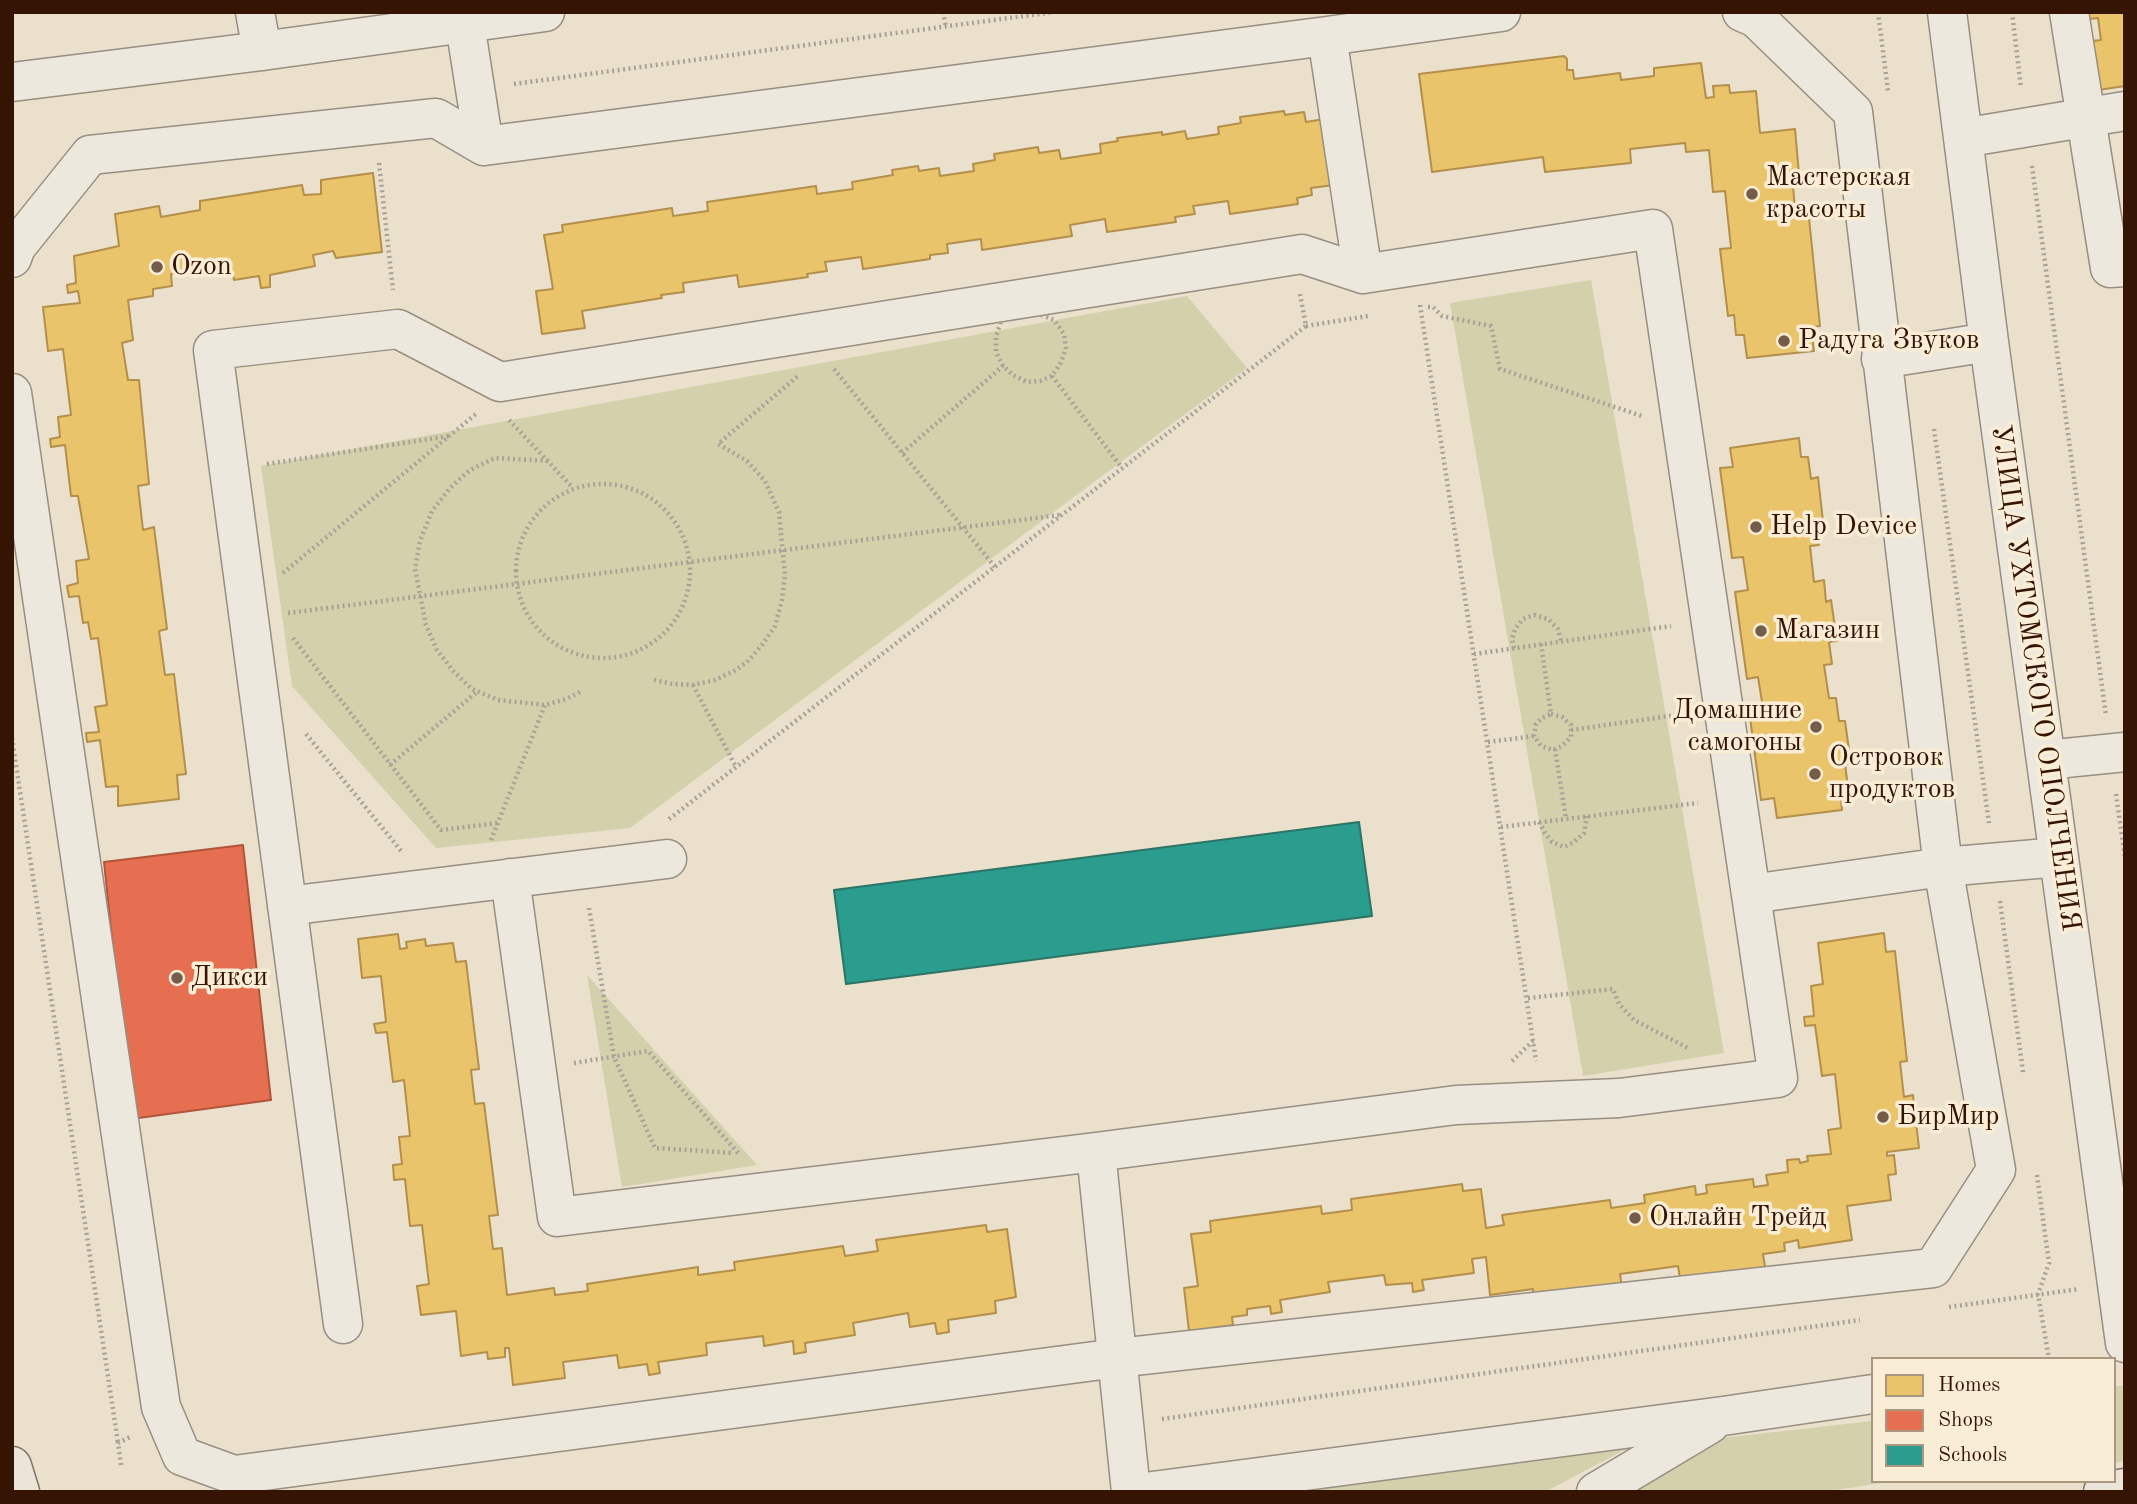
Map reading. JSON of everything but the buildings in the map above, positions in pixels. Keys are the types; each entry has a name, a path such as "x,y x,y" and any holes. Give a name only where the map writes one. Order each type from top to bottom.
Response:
{"main road":[{"path":"12,1466 20,1492"},
{"path":"2103,1492 2125,1488"}],"street":[{"path":"256,12 262,51"},
{"path":"12,82 545,12"},
{"path":"12,258 16,247 90,155 436,118 484,146 1327,36 1425,17 1501,12"},
{"path":"12,393 161,1407 182,1456 234,1475 1117,1358 1933,1268 1996,1170 1943,867 1853,112 1756,18 1742,12"},
{"name":"УЛИЦА УХТОМСКОГО ОПОЛЧЕНИЯ","path":"1947,12 1989,342 2125,1343"},
{"path":"2068,12 2110,268 2125,267"},
{"path":"465,24 484,146"},
{"path":"1327,36 1363,274"},
{"path":"1963,138 2125,111"},
{"path":"343,1324 213,350 398,329 500,382 505,390 1294,255 1302,254 1363,274 1653,229 1778,1078 1619,1098 1456,1105 1096,1152 556,1217 510,878"},
{"path":"1881,359 1989,342"},
{"path":"2046,760 2118,753"},
{"path":"287,906 510,878 663,843"},
{"path":"1751,894 1943,867 2059,857"},
{"path":"1096,1152 1131,1492"},
{"path":"1145,1492 1871,1394"},
{"path":"1596,1492 1723,1416"}],"path":[{"path":"943,12 946,27"},
{"path":"474,89 1054,12"},
{"path":"1878,12 1889,94"},
{"path":"2012,12 2026,127 2118,753 2125,858"},
{"path":"374,125 398,329"},
{"path":"1294,255 1306,326"},
{"path":"1414,266 1543,1101"},
{"path":"1408,310 1433,307 1442,316 1491,326 1500,369 1683,430"},
{"path":"1036,313 1054,320 1064,334 1066,349 1052,376 1027,382 1003,366 996,352 996,337 1002,321 1018,314 1036,313"},
{"path":"663,843 736,767 1306,326 1370,316"},
{"path":"831,366 995,567"},
{"path":"902,453 1003,366"},
{"path":"654,680 693,685 715,680 734,671 754,653 775,626 785,576 779,512 765,481 747,461 718,444 802,373"},
{"path":"1052,376 1122,468"},
{"path":"248,610 505,390 548,461 573,488"},
{"path":"1933,421 2024,1083"},
{"path":"228,471 450,435"},
{"path":"548,461 495,458 470,470 450,488 432,511 420,541 415,569 426,625 437,650 454,672 478,691 498,700 545,705 580,692"},
{"path":"610,482 634,490 656,504 677,524 687,543 690,585 680,610 664,630 644,647 627,655 608,659 588,658 568,651 549,638 533,622 522,601 516,562 523,536 536,514 555,496 573,488 610,482"},
{"path":"248,610 287,614 1062,515"},
{"path":"286,600 289,624"},
{"path":"1514,648 1512,639 1515,629 1522,619 1534,615 1548,619 1558,629 1561,641"},
{"path":"1474,654 1711,621"},
{"path":"290,635 441,831 498,823"},
{"path":"1541,644 1551,714"},
{"path":"693,685 736,767"},
{"path":"390,765 478,691"},
{"path":"490,843 545,705"},
{"path":"1571,730 1723,708"},
{"path":"1551,714 1562,717 1571,725 1570,737 1555,749 1541,746 1534,736 1536,724 1551,714"},
{"path":"305,732 409,861"},
{"path":"1488,742 1534,736"},
{"path":"12,738 118,1443"},
{"path":"1555,749 1566,819"},
{"path":"1501,827 1737,799"},
{"path":"1539,822 1552,842 1564,846 1584,833 1587,816"},
{"path":"587,898 614,1057 655,1148 739,1153"},
{"path":"1528,998 1613,989 1619,1004 1634,1020 1692,1051"},
{"path":"536,1069 648,1051 773,1191"},
{"path":"2036,1166 2049,1263 2038,1294 2049,1357"},
{"path":"1941,1308 2117,1284"},
{"path":"1124,1424 1872,1318"}],"green space":[{"path":"1591,280 1724,1053 1583,1076 1450,303"},
{"path":"1187,296 1247,368 630,828 436,848 292,686 261,466"},
{"path":"587,975 757,1165 622,1187"},
{"path":"2125,1385 2125,1461 2116,1463 2116,1387"},
{"path":"1871,1421 1871,1483 1881,1483 1823,1492 1632,1492 1721,1438"},
{"path":"1641,1441 1545,1492 1294,1492"}],"place":[{"name":"Мастерская красоты","path":"1752,194"},
{"name":"Ozon","path":"157,267"},
{"name":"Радуга Звуков","path":"1784,341"},
{"name":"Help Device","path":"1756,527"},
{"name":"Магазин","path":"1761,631"},
{"name":"Домашние самогоны","path":"1816,727"},
{"name":"Островок продуктов","path":"1815,774"},
{"name":"Дикси","path":"177,978"},
{"name":"БирМир","path":"1883,1117"},
{"name":"Онлайн Трейд","path":"1635,1218"}]}
